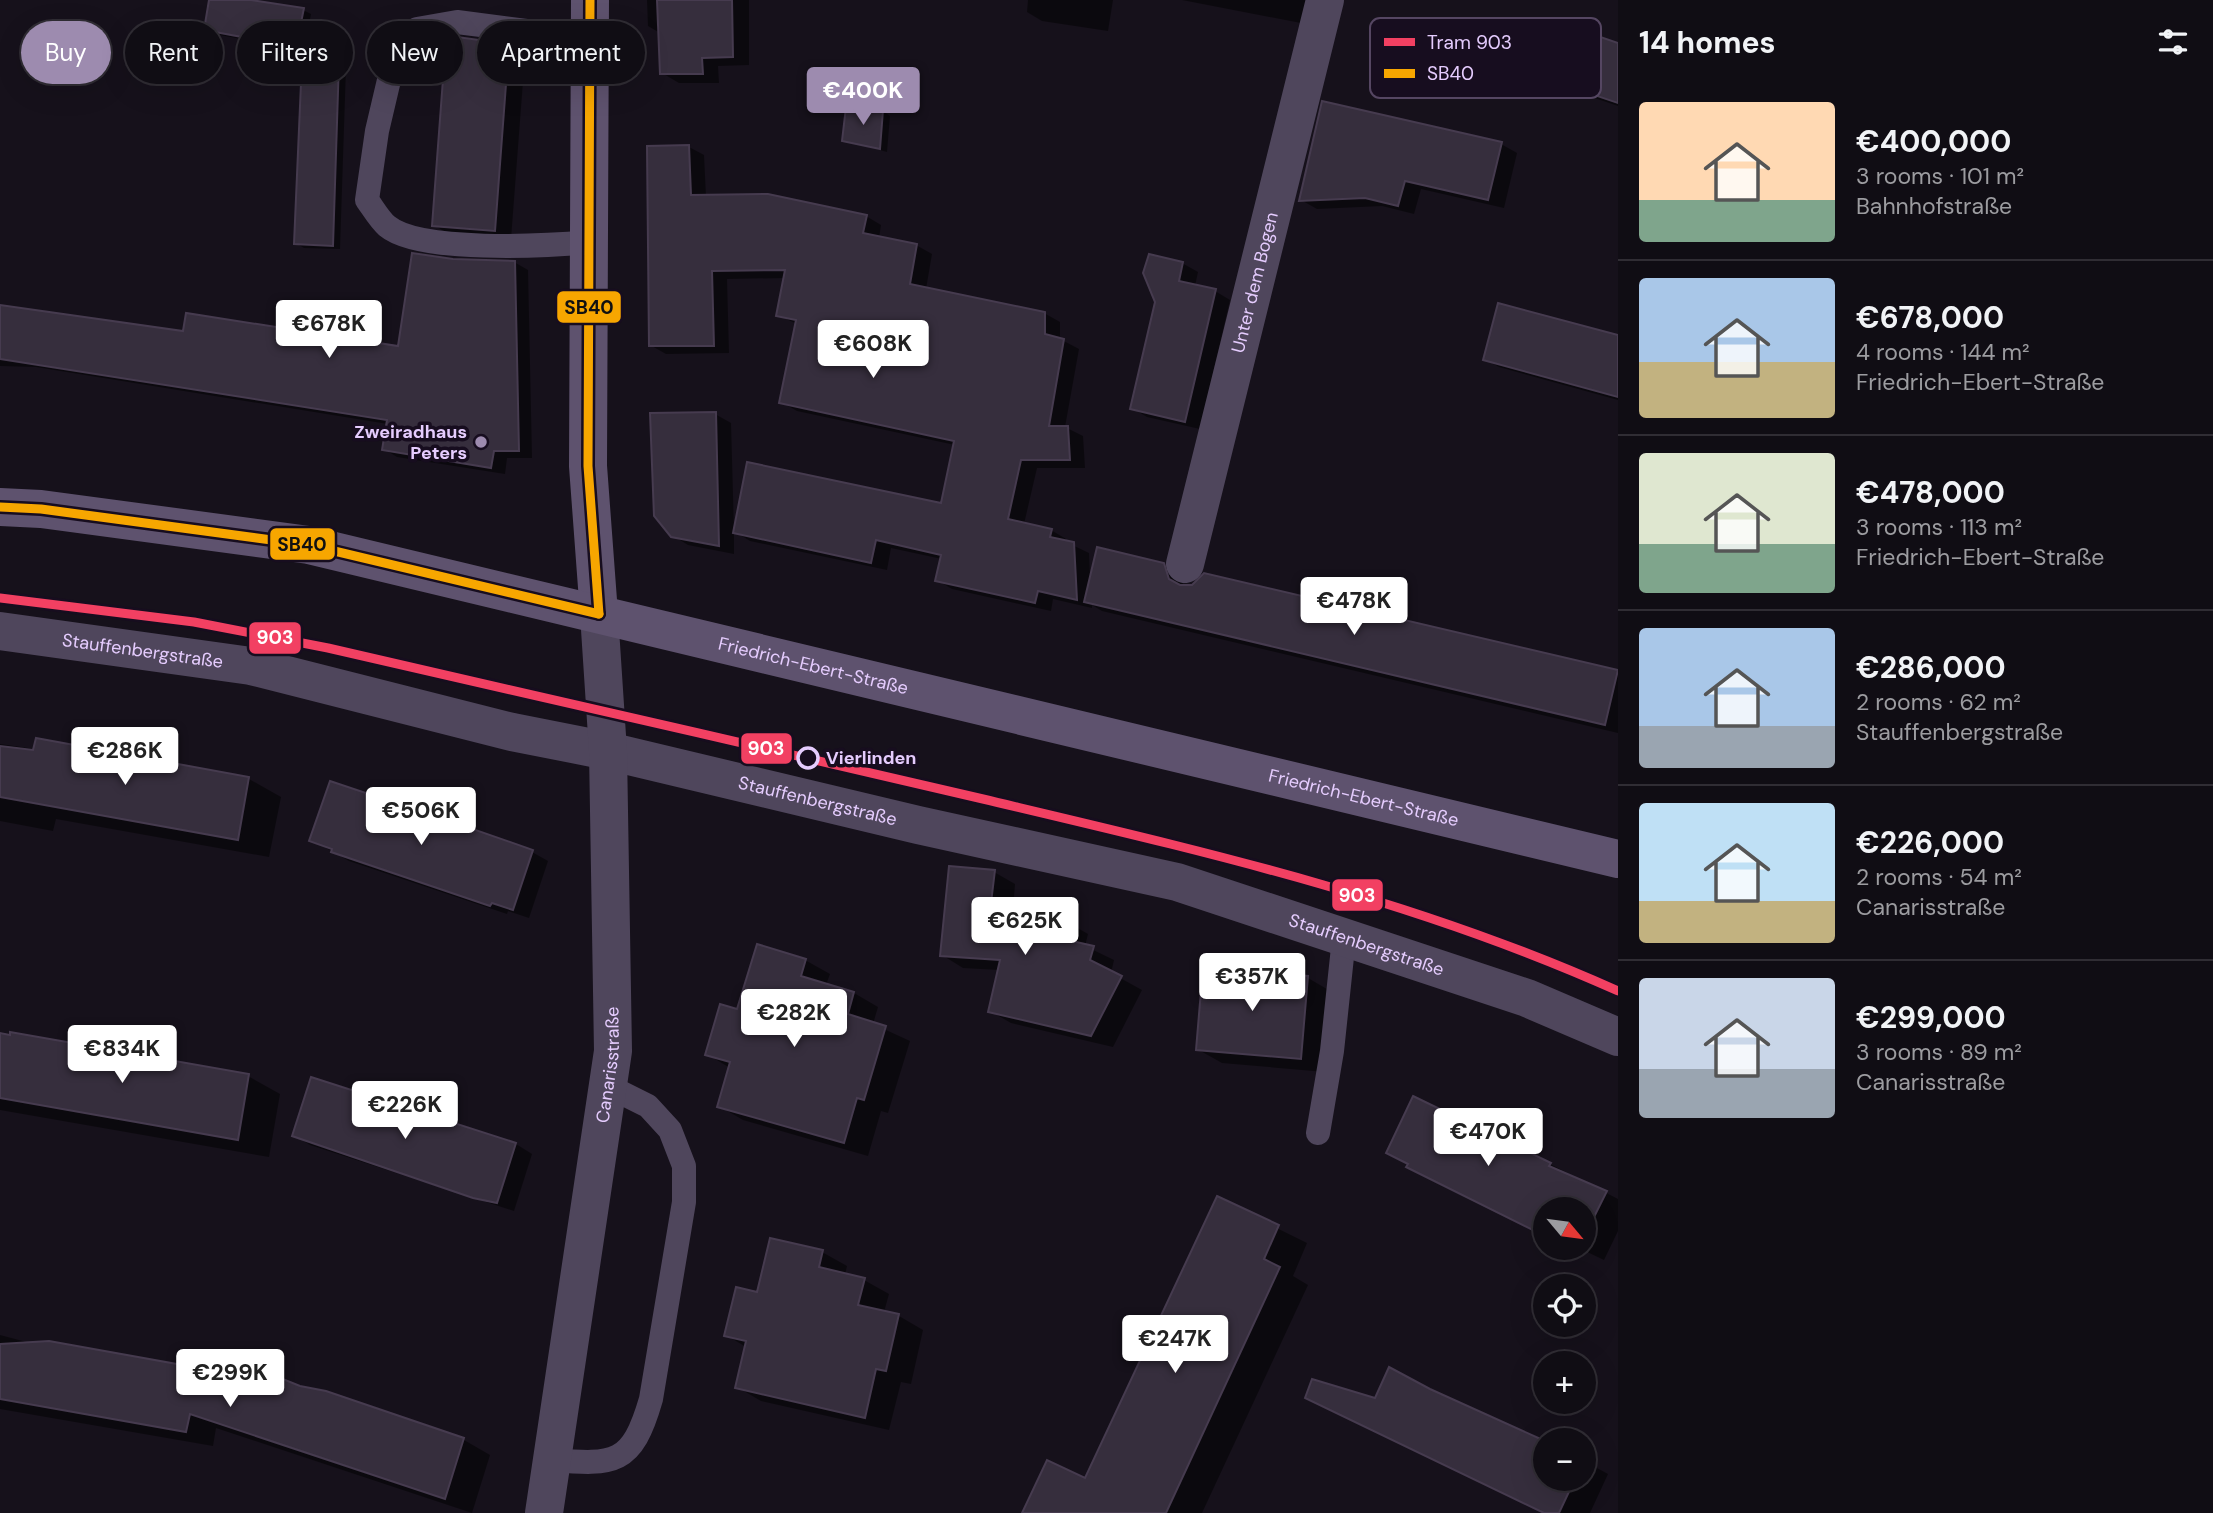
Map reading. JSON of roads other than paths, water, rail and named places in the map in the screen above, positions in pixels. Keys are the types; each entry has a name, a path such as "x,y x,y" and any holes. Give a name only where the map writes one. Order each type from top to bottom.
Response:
{"main road":[{"path":"590,0 590,21"},
{"path":"590,84 588,466 599,614"},
{"name":"Friedrich-Ebert-Straße","path":"0,507 41,509 309,545 1618,859"}],"street":[{"name":"Unter dem Bogen","path":"1185,564 1325,0"},
{"name":"Canarisstraße","path":"544,1513 614,1051 608,751 599,614"},
{"name":"Stauffenbergstraße","path":"0,631 251,666 512,732 608,751 918,825 1177,882 1527,998 1618,1037"}],"lane":[{"path":"477,25 457,22 417,30 389,80 377,131 367,200 387,226 424,242 556,245 589,242"},
{"path":"1318,1133 1332,1051 1344,938"},
{"path":"552,1460 599,1464 615,1460 633,1444 644,1423 651,1399 684,1202 684,1166 670,1130 648,1106 608,1086"}],"tram line":[{"name":"903","path":"0,598 194,622 328,648 1146,838 1384,903 1540,958 1618,991"}],"place":[{"name":"Zweiradhaus Peters","path":"481,442"},
{"name":"Vierlinden","path":"808,758"}]}
